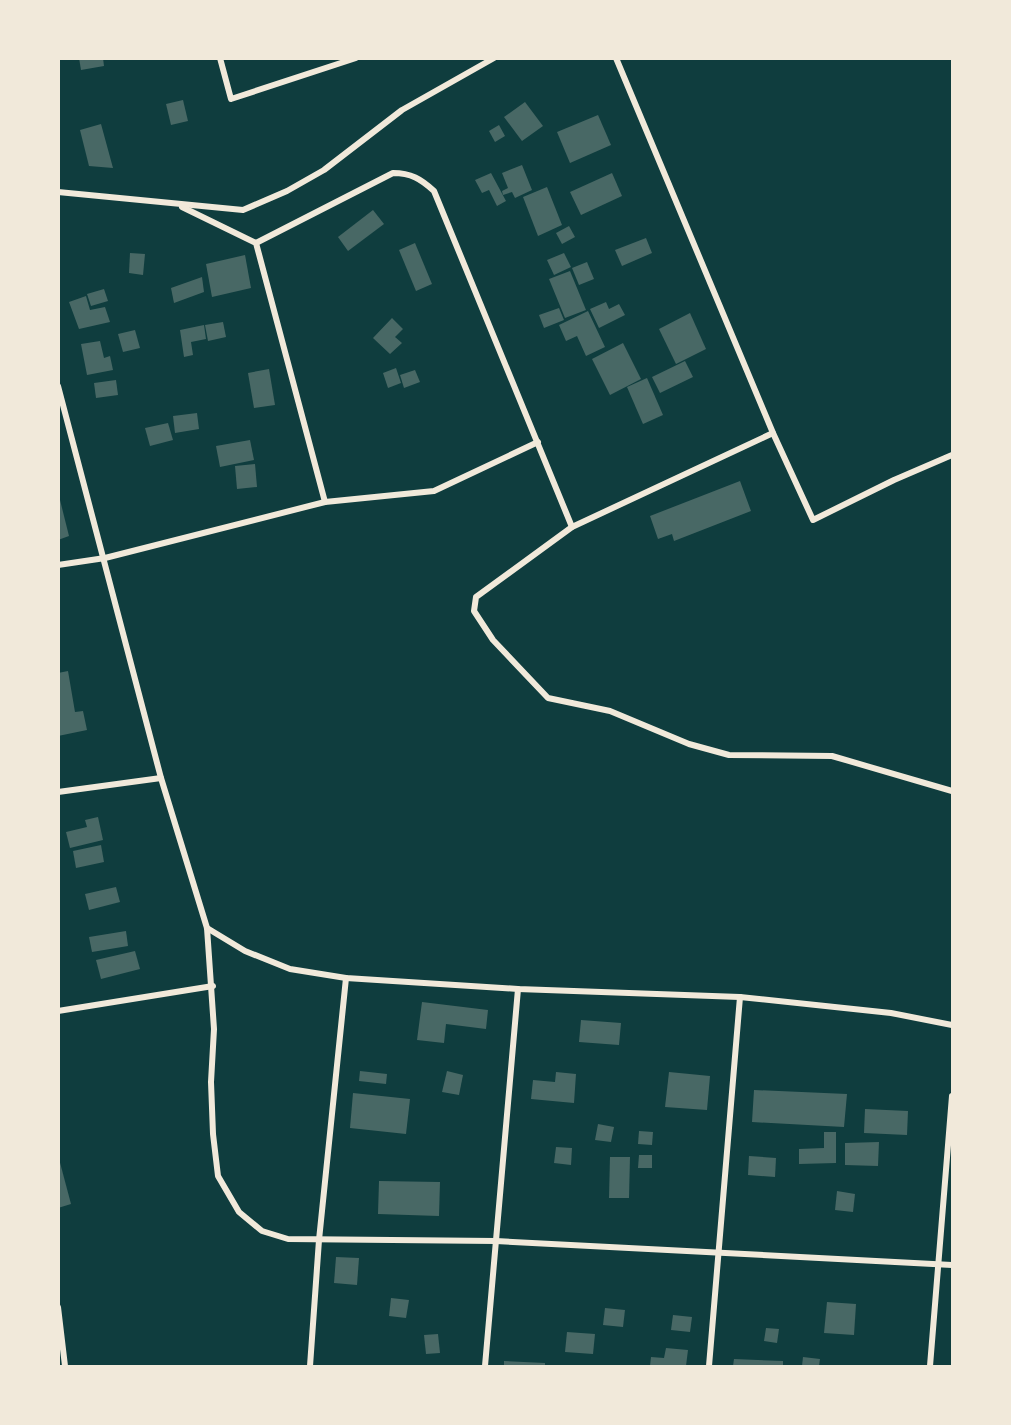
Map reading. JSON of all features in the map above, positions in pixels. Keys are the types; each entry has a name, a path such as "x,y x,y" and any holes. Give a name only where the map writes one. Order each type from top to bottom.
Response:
{"street":[{"path":"220,58 231,99 356,58"},
{"path":"58,192 243,210 287,191 355,148 402,110 494,58"},
{"path":"616,58 773,433 813,520 894,480 952,455"},
{"path":"256,243 393,173 421,179 434,191 572,527"},
{"path":"176,205 256,243 325,502"},
{"path":"58,386 162,778 207,928 213,986 214,1029 211,1082 218,1176 239,1212 262,1231 288,1239 496,1241 952,1265"},
{"path":"773,433 572,527 476,597 474,611 493,640 548,698 610,711 689,744 729,754 832,756 952,790"},
{"path":"58,566 105,558 325,502 434,491 538,442"},
{"path":"58,792 162,778"},
{"path":"207,928 246,951 290,969 346,978 518,989 740,997 891,1013 952,1025"},
{"path":"310,1366 319,1240 346,978"},
{"path":"58,1011 213,986"},
{"path":"485,1366 518,989"},
{"path":"709,1366 740,997"},
{"path":"930,1366 952,1096"},
{"path":"58,1307 65,1366"}],"building":[{"path":"79,58 103,58 104,66 81,70"},
{"path":"183,100 188,121 171,125 166,104"},
{"path":"525,102 543,126 522,141 504,117"},
{"path":"598,115 611,145 570,163 557,132"},
{"path":"101,124 113,168 89,166 80,130"},
{"path":"499,125 505,136 495,142 489,131"},
{"path":"522,165 532,190 515,198 512,192 503,195 502,191 508,188 502,173"},
{"path":"491,173 506,201 497,206 489,190 482,193 475,180"},
{"path":"612,173 622,196 581,215 570,192"},
{"path":"547,187 562,225 538,236 523,197"},
{"path":"373,210 384,224 348,251 338,237"},
{"path":"569,226 575,237 562,244 556,233"},
{"path":"646,238 652,253 622,266 615,250"},
{"path":"415,243 432,284 416,291 399,250"},
{"path":"130,253 145,254 143,275 129,273"},
{"path":"564,253 571,267 554,275 547,260"},
{"path":"245,255 251,288 212,297 206,264"},
{"path":"587,262 594,279 579,285 572,268"},
{"path":"570,271 586,310 565,318 549,279"},
{"path":"202,277 204,292 174,303 171,288"},
{"path":"104,289 108,301 91,306 87,294"},
{"path":"86,296 90,310 105,307 110,322 79,329 69,302"},
{"path":"606,302 609,309 619,304 625,315 599,328 590,309"},
{"path":"559,308 564,320 544,328 539,315"},
{"path":"588,311 605,347 586,356 577,336 566,341 559,325"},
{"path":"690,313 706,349 676,364 659,329"},
{"path":"392,318 403,329 395,337 402,343 390,354 373,338"},
{"path":"223,322 226,337 208,341 205,325"},
{"path":"204,325 206,339 191,342 193,355 184,357 180,330"},
{"path":"135,330 140,348 123,352 118,334"},
{"path":"100,341 104,358 110,356 113,370 87,375 81,344"},
{"path":"623,343 641,379 610,395 592,359"},
{"path":"685,361 693,377 660,393 652,377"},
{"path":"396,368 401,383 388,388 383,373"},
{"path":"269,369 275,405 254,408 248,373"},
{"path":"415,370 420,382 404,388 400,375"},
{"path":"647,378 663,415 643,424 627,387"},
{"path":"116,380 118,395 96,398 94,383"},
{"path":"197,413 199,429 175,433 173,416"},
{"path":"168,423 173,440 150,446 145,428"},
{"path":"250,440 254,460 220,467 216,446"},
{"path":"255,464 257,487 237,489 235,466"},
{"path":"740,481 751,511 674,541 672,534 658,539 650,516"},
{"path":"58,492 69,536 58,540"},
{"path":"68,671 75,712 83,711 87,730 58,736 58,673"},
{"path":"98,817 103,840 70,848 66,832 87,827 85,820"},
{"path":"101,845 104,862 76,868 73,851"},
{"path":"116,887 120,902 89,910 85,894"},
{"path":"126,931 128,946 92,952 89,937"},
{"path":"135,951 140,969 101,979 96,960"},
{"path":"422,1002 488,1010 486,1029 446,1024 444,1043 417,1040"},
{"path":"581,1020 621,1023 619,1045 579,1042"},
{"path":"360,1071 387,1074 386,1084 359,1081"},
{"path":"447,1071 463,1075 459,1095 442,1092"},
{"path":"556,1072 576,1074 574,1103 531,1099 533,1080 555,1082"},
{"path":"669,1072 710,1076 707,1110 665,1107"},
{"path":"754,1090 847,1094 844,1127 752,1122"},
{"path":"353,1093 410,1099 406,1134 350,1128"},
{"path":"865,1109 908,1111 907,1135 864,1133"},
{"path":"598,1124 614,1127 611,1142 595,1140"},
{"path":"639,1131 653,1132 652,1145 638,1144"},
{"path":"824,1132 836,1132 836,1163 799,1164 799,1149 824,1148"},
{"path":"879,1142 878,1166 845,1165 845,1143"},
{"path":"556,1147 572,1148 571,1165 554,1163"},
{"path":"58,1155 71,1204 58,1208"},
{"path":"639,1155 652,1155 652,1168 638,1168"},
{"path":"749,1156 776,1158 775,1177 748,1175"},
{"path":"610,1157 630,1157 629,1198 609,1198"},
{"path":"379,1181 440,1182 439,1216 378,1214"},
{"path":"837,1191 855,1194 853,1212 835,1210"},
{"path":"336,1257 359,1258 357,1285 334,1283"},
{"path":"391,1298 409,1300 406,1318 389,1316"},
{"path":"827,1302 856,1304 854,1335 824,1333"},
{"path":"605,1308 625,1310 623,1327 603,1325"},
{"path":"673,1315 692,1317 690,1332 671,1330"},
{"path":"766,1328 779,1329 777,1343 764,1341"},
{"path":"567,1332 595,1334 593,1354 565,1352"},
{"path":"438,1334 440,1353 426,1354 424,1335"},
{"path":"666,1348 688,1350 686,1366 650,1366 651,1357 664,1358"},
{"path":"803,1357 820,1359 819,1366 802,1366"},
{"path":"734,1359 783,1361 783,1366 733,1366"},
{"path":"504,1361 545,1363 545,1366 504,1366"}]}
